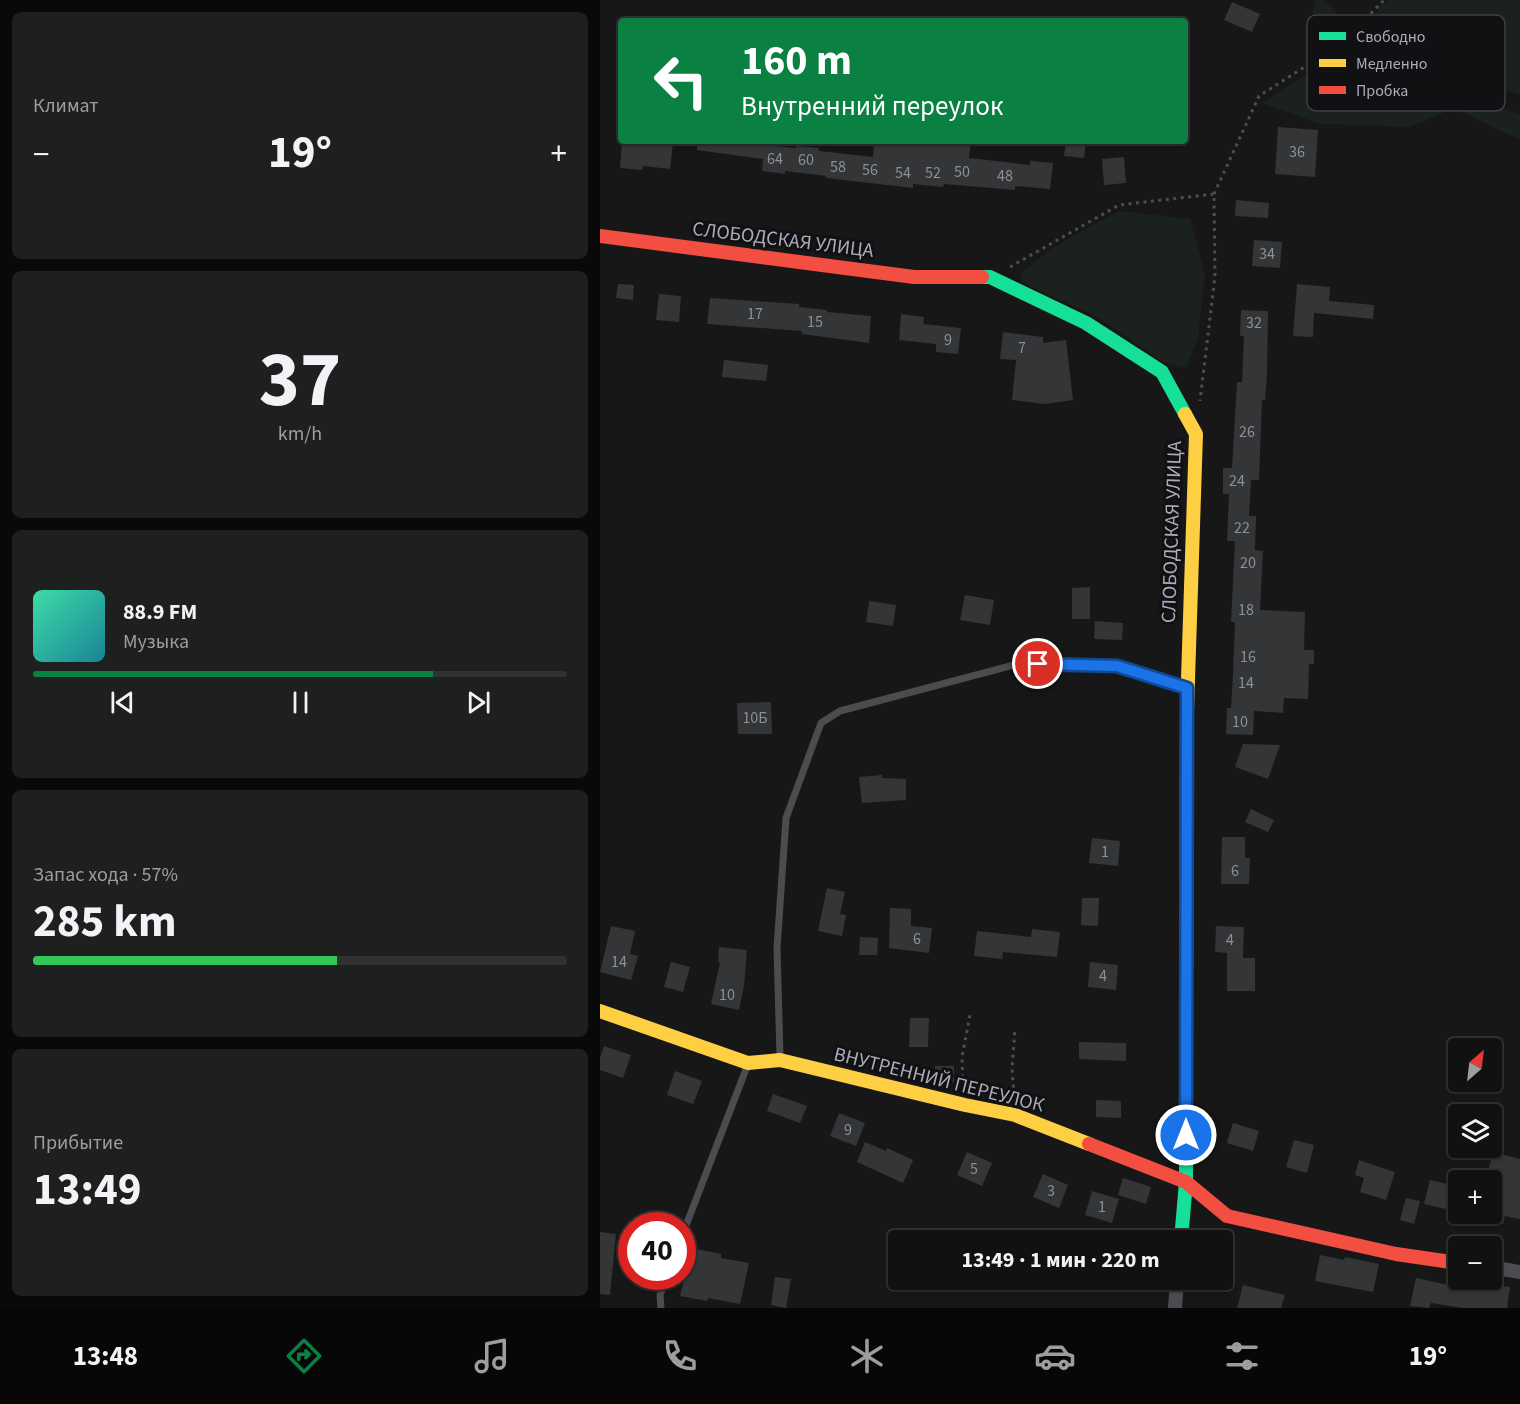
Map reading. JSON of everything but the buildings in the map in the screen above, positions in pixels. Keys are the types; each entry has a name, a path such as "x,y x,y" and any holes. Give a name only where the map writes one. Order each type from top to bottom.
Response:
{"street":[{"name":"СЛОБОДСКАЯ УЛИЦА","path":"600,236 914,277 990,277 1086,322 1162,372 1196,434 1187,688 1186,1182 1182,1230"},
{"name":"ВНУТРЕННИЙ ПЕРЕУЛОК","path":"600,1011 748,1063 780,1060 1015,1115 1186,1182 1227,1216 1396,1254 1448,1262"},
{"path":"1502,1270 1520,1272"},
{"path":"1175,1308 1177,1290"}],"lane":[{"path":"780,1060 777,948 786,818 822,723 840,711 1018,664 1117,666 1187,688"},
{"path":"691,1212 748,1063"},
{"path":"661,1308 662,1290"}],"path":[{"path":"1369,15 1384,0"},
{"path":"1196,434 1215,276 1214,194 1259,96 1307,65"},
{"path":"990,277 1119,206 1214,194"},
{"path":"965,1105 962,1057 970,1015"},
{"path":"1015,1029 1012,1068 1015,1115"}],"shaded area":[{"path":"1315,0 1325,0 1339,15 1313,15"},
{"path":"1388,0 1520,0 1520,95 1505,90 1505,15 1375,15 1380,6"},
{"path":"1307,74 1307,111 1447,111 1410,127 1320,124 1262,103"},
{"path":"1505,109 1520,114 1520,140 1460,111 1505,111"},
{"path":"1120,211 1190,219 1205,273 1198,338 1186,368 1162,362 1101,319 1023,283 1020,274 1044,255 1080,232"}],"traffic: fast":[{"path":"982,277 990,277 1086,323 1162,372 1185,414"},
{"path":"1182,1230 1186,1182 1186,986"}],"traffic: slow":[{"path":"1185,414 1196,434 1187,710"},
{"path":"600,1011 748,1063 780,1060 1015,1115 1089,1144"}],"traffic: jam":[{"path":"600,236 914,277 982,277"},
{"path":"1186,986 1187,710"},
{"path":"1089,1144 1186,1182 1227,1216 1396,1254 1448,1262"}],"route":[{"path":"1038,664 1117,666 1187,688 1186,1135"}]}
